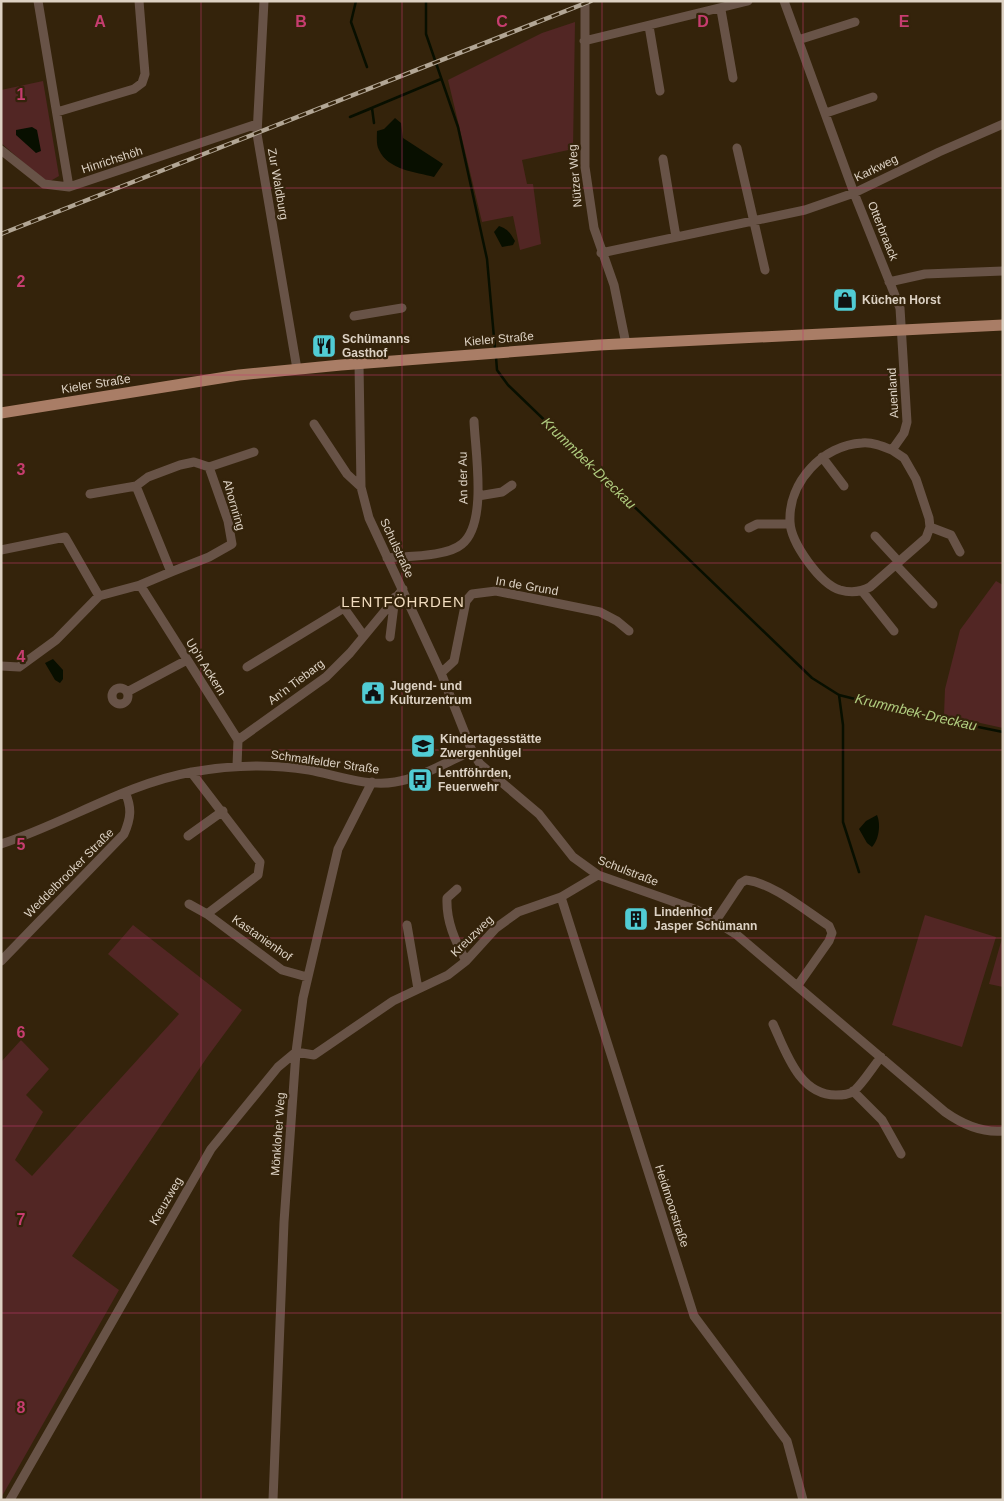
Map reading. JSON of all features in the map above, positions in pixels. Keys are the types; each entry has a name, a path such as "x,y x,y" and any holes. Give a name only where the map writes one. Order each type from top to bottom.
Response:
{"main road":[{"name":"Kieler Straße","path":"1,413 239,375 297,369 626,344 1003,325"}],"street":[{"name":"Hinrichshöh","path":"38,1 69,187 257,124"},
{"path":"57,112 134,88 142,83 145,74 139,1"},
{"name":"Zur Waldburg","path":"264,1 257,134 297,369"},
{"name":"Nützer Weg","path":"585,1 584,167 594,228 601,253 614,285 626,344"},
{"path":"584,41 721,10 748,1"},
{"name":"Otterbraack","path":"784,1 854,193 900,308 902,330"},
{"path":"721,10 734,78"},
{"path":"798,40 856,22"},
{"path":"648,26 660,91"},
{"path":"826,113 873,98"},
{"name":"Karkweg","path":"601,253 805,210 854,193 930,156 1003,124"},
{"path":"737,148 765,270"},
{"path":"1,150 44,184 69,187"},
{"path":"663,158 676,237"},
{"path":"890,282 925,274 1003,271"},
{"path":"354,316 402,308"},
{"name":"Auenland","path":"892,450 904,433 907,422 902,330"},
{"name":"Schulstraße","path":"359,364 361,487 369,518 441,672 472,751 480,764 540,814 573,857 598,875 697,910 737,935 955,1119 986,1131 1003,1131"},
{"name":"An der Au","path":"387,558 440,553 462,544 470,534 476,518 478,496 474,420"},
{"name":"Schulstraße","path":"314,424 347,474 361,487"},
{"path":"864,442 892,450 904,458 911,467 930,527 926,538 870,588 862,591 840,590 829,584 800,552 790,524 790,512 799,484 809,469 822,457 850,444 864,442"},
{"name":"Ahornring","path":"90,494 136,486 148,477 180,465 194,462 209,467 254,452"},
{"path":"822,457 844,486"},
{"name":"Ahornring","path":"99,596 140,585 209,557 232,544 228,521 209,467"},
{"path":"478,496 502,492 512,485"},
{"path":"136,486 171,572"},
{"path":"749,528 757,524 790,524"},
{"path":"930,527 951,535 960,552"},
{"path":"1,550 64,536 99,596 56,640 19,667 1,666"},
{"path":"875,536 933,604"},
{"name":"Up'n Ackern","path":"140,585 238,740"},
{"name":"An'n Tiebarg","path":"238,740 326,677 364,636 402,589"},
{"name":"In de Grund","path":"441,672 454,662 466,601 472,594 496,591 600,612 629,630"},
{"path":"862,591 894,631"},
{"path":"390,637 395,597"},
{"path":"247,667 344,608 364,636"},
{"path":"127,692 187,660"},
{"path":"237,766 238,740"},
{"name":"Schmalfelder Straße","path":"1,844 125,792 191,772 237,766 308,770 372,782 395,782 472,751"},
{"name":"Kastanienhof","path":"191,772 223,811 260,862 258,875 207,914"},
{"name":"Mönkloher Weg","path":"273,1500 284,1222 296,1052 307,977 338,849 372,782"},
{"name":"Weddelbrooker Straße","path":"1,961 124,834 130,820 130,805 125,792"},
{"path":"188,836 223,811"},
{"name":"Kreuzweg","path":"10,1500 211,1149 278,1067 296,1052 314,1055 370,1016 418,989 448,975 466,961 496,928 518,912 561,897 598,875"},
{"path":"715,922 741,883 746,880 754,881 775,892 829,926 832,933 829,941 798,985"},
{"path":"457,889 447,898 448,920 455,940 466,961"},
{"name":"Heidmoorstraße","path":"561,897 694,1316 787,1441 803,1500"},
{"name":"Kastanienhof","path":"189,904 207,914 282,970 307,977"},
{"path":"407,925 418,989"},
{"path":"773,1024 795,1070 804,1082 815,1090 829,1095 843,1095 854,1091 881,1057"},
{"path":"854,1091 882,1120 901,1154"}],"shaded area":[{"path":"575,22 573,149 522,160 527,184 533,184 541,244 520,250 513,216 482,222 448,80 542,33"},
{"path":"43,81 59,176 47,183 1,143 1,90"},
{"path":"395,118 401,123 403,138 443,164 434,177 403,169 383,157 377,146 377,131 384,129"},
{"path":"32,127 37,130 41,151 36,153 16,135 16,130"},
{"path":"499,226 505,228 510,234 515,241 513,245 502,247 494,232"},
{"path":"996,581 1003,585 1003,728 944,715 945,689 960,630"},
{"path":"53,659 63,670 63,679 60,683 55,680 45,663"},
{"path":"877,815 879,832 872,847 867,843 859,829 866,821"},
{"path":"925,915 996,937 962,1047 892,1025"},
{"path":"133,925 242,1010 208,1056 72,1256 119,1290 1,1498 1,1062 21,1040 49,1069 26,1095 43,1112 15,1160 32,1176 179,1014 108,954"},
{"path":"1003,935 1003,987 989,984"}],"waterway":[{"path":"356,1 351,22 367,67"},
{"name":"Krummbek-Dreckau","path":"426,1 426,34 458,127 487,259 495,349"},
{"path":"374,123 372,108 350,117 441,79"},
{"name":"Krummbek-Dreckau","path":"496,357 497,370 508,385 812,678 839,695 919,715 1003,732"},
{"path":"839,695 843,725 843,822 859,872"}],"railway":[{"path":"1,234 591,1"}],"place":[{"name":"Küchen Horst","path":"845,300"},
{"name":"Schümanns Gasthof","path":"324,346"},
{"name":"Jugend- und Kulturzentrum","path":"373,693"},
{"name":"Kindertagesstätte Zwergenhügel","path":"423,746"},
{"name":"Lentföhrden, Feuerwehr","path":"420,780"},
{"name":"Lindenhof Jasper Schümann","path":"636,919"}],"district":[{"name":"LENTFÖHRDEN","path":"403,602"}]}
